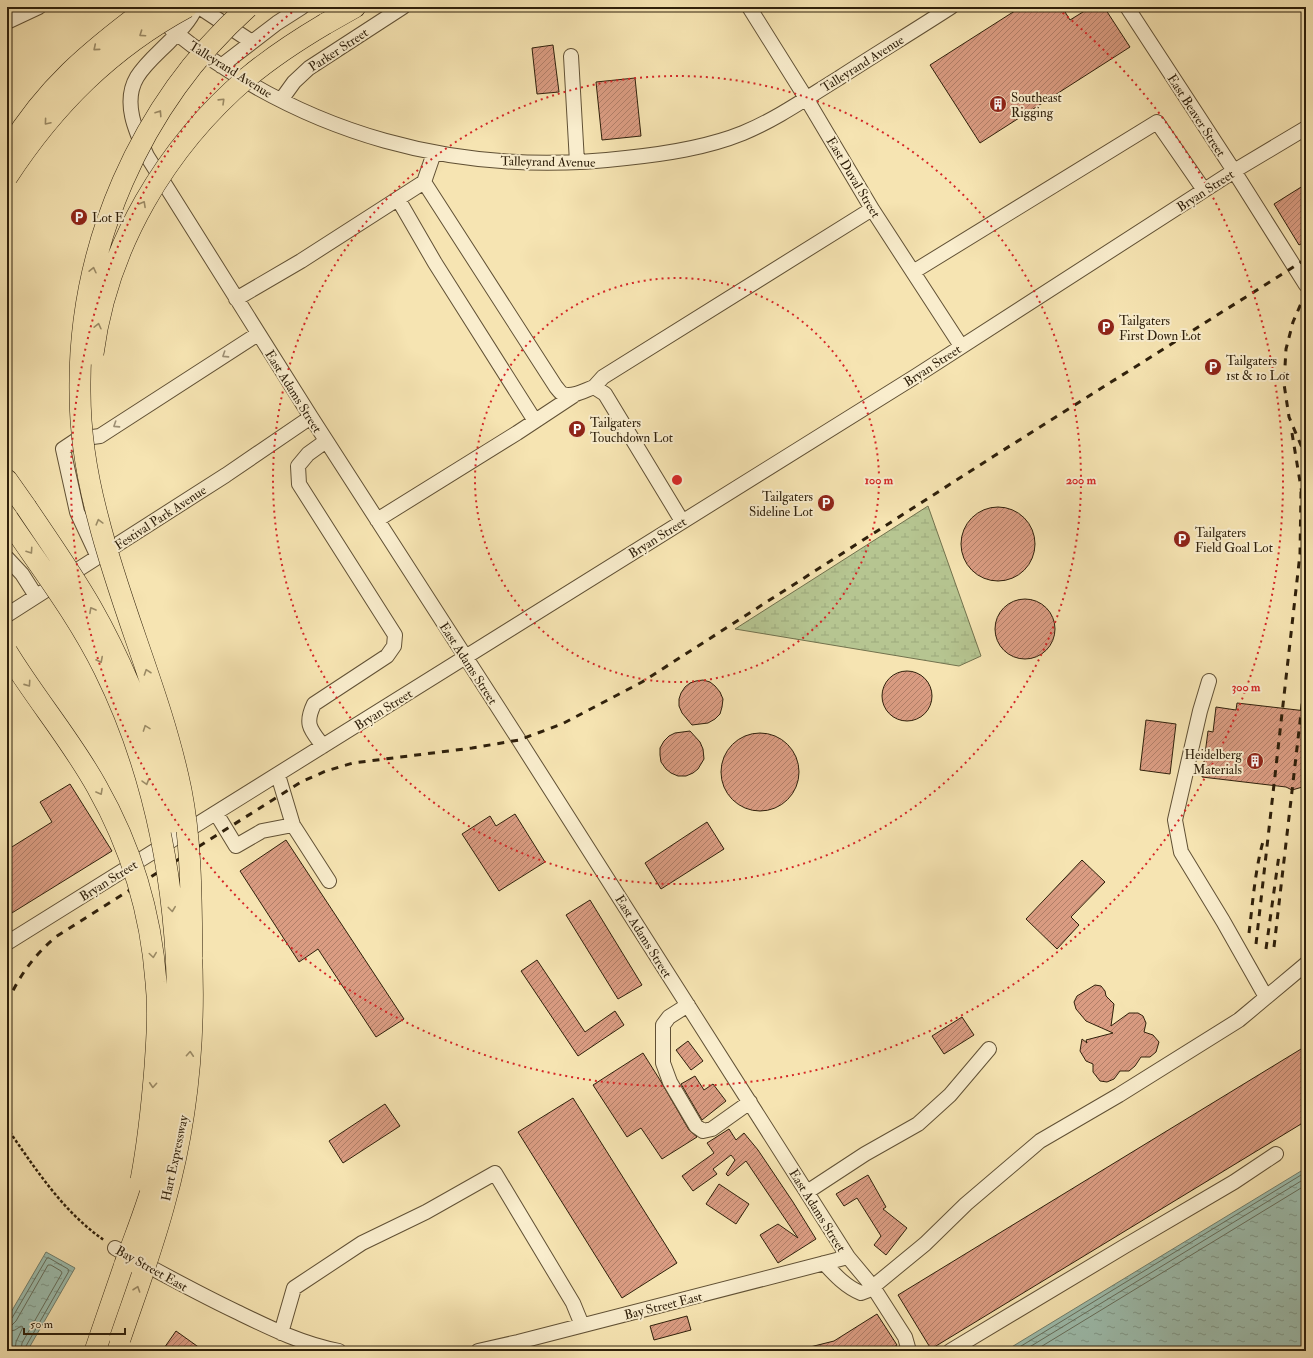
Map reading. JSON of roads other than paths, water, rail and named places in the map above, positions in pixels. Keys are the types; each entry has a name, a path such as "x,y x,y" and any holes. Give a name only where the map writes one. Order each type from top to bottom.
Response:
{"highway":[{"path":"7,152 32,114 67,74 106,40 148,7"},
{"path":"7,177 44,125 86,79 132,41 187,7"},
{"path":"192,958 190,855 187,822 179,782 161,714 104,542 91,490 80,407 80,359 83,325 95,261 102,234 127,171 143,140 177,85 221,33 248,7"},
{"path":"91,490 88,454 88,421 89,386 94,349 100,316 110,282 125,240 139,212 153,187 177,152 193,131 215,107 269,60 290,45 355,7"},
{"path":"7,480 64,564 91,607 118,661 142,716 163,781 176,834 184,883 192,958"},
{"path":"7,519 78,624 97,655 110,682 128,725 139,758 155,814 165,861 173,922 176,972 177,1011 174,1068 157,1169 149,1197 120,1256"},
{"path":"7,652 80,758 102,796 121,836 141,894 149,929 156,983 158,1012 153,1088 146,1153 135,1220 120,1256 95,1351"},
{"name":"Hart Expressway","path":"116,1351 158,1226 171,1180 181,1130 188,1083 192,1033 192,958"}],"street":[{"path":"7,22 39,7"},
{"name":"Talleyrand Avenue","path":"148,7 178,34 221,66 255,87 325,121 361,134 400,145 434,152 520,162 601,161 654,155 696,148 742,134 770,120 806,98 936,11 951,7"},
{"path":"197,7 252,42"},
{"name":"East Adams Street","path":"197,7 178,34 146,65 132,86 130,103 133,122 140,142 156,172 311,418 688,1004 815,1206 848,1257 873,1287 905,1337 910,1351"},
{"path":"221,66 277,23 302,7"},
{"name":"Parker Street","path":"281,100 294,82 309,68 404,7"},
{"name":"East Duval Street","path":"749,7 806,98 872,209 961,346"},
{"name":"East Beaver Street","path":"1126,7 1234,171 1306,285"},
{"path":"571,56 576,162"},
{"path":"913,272 1157,122 1204,190"},
{"name":"Bryan Street","path":"7,943 910,380 1204,190 1306,128"},
{"path":"236,299 424,182 434,152"},
{"path":"424,182 556,388 563,394 573,396"},
{"path":"398,199 435,263 536,420"},
{"path":"594,388 603,377 772,273 872,209"},
{"path":"98,557 77,512 63,449 78,439 100,436 258,334"},
{"path":"377,520 573,396 583,390 594,388 605,394 682,522"},
{"name":"Festival Park Avenue","path":"7,614 226,475 311,418"},
{"path":"323,746 311,730 309,722 309,714 314,704 387,656 394,646 395,634 298,484 298,466 308,454 326,441"},
{"path":"7,558 22,574 36,596"},
{"path":"1210,681 1200,711 1175,820 1181,852 1223,921 1266,997"},
{"path":"278,775 293,826 329,881"},
{"path":"216,813 236,846 262,831 293,826"},
{"path":"824,1263 837,1277 853,1290 861,1293 869,1290 925,1244 966,1204 1040,1141 1119,1095 1239,1020 1306,964"},
{"path":"688,1004 669,1017 663,1025 663,1063 670,1082 696,1126 703,1131 712,1129 750,1102"},
{"path":"807,1192 865,1154 918,1124 950,1095 989,1049"},
{"path":"950,1351 1118,1249 1234,1182 1276,1154"},
{"path":"281,1333 294,1288 362,1243 426,1212 495,1173 573,1303 582,1326"},
{"name":"Bay Street East","path":"120,1256 281,1333 302,1342 339,1351"},
{"name":"Bay Street East","path":"486,1350 848,1257"}],"water":[{"path":"1306,1168 1306,1351 1005,1351"},
{"path":"46,1252 75,1268 29,1348 34,1351 7,1351 7,1319"}],"railway":[{"path":"7,1003 28,966 34,958 57,936 301,782 326,771 353,763 472,748 519,740 562,724 642,682 994,456 1306,259"},
{"path":"1306,292 1293,322 1286,349 1284,384 1289,417 1306,457"},
{"path":"1292,433 1302,494"},
{"path":"1256,944 1300,554 1301,490"},
{"path":"1274,947 1306,670"},
{"path":"1249,933 1256,873 1264,838"},
{"path":"1266,949 1279,855"}],"place":[{"name":"Southeast Rigging","path":"998,104"},
{"name":"Lot E","path":"79,217"},
{"name":"Tailgaters First Down Lot","path":"1106,327"},
{"name":"Tailgaters 1st & 10 Lot","path":"1213,367"},
{"name":"Tailgaters Touchdown Lot","path":"577,429"},
{"name":"Tailgaters Sideline Lot","path":"826,503"},
{"name":"Tailgaters Field Goal Lot","path":"1182,539"},
{"name":"Heidelberg Materials","path":"1255,761"}]}
